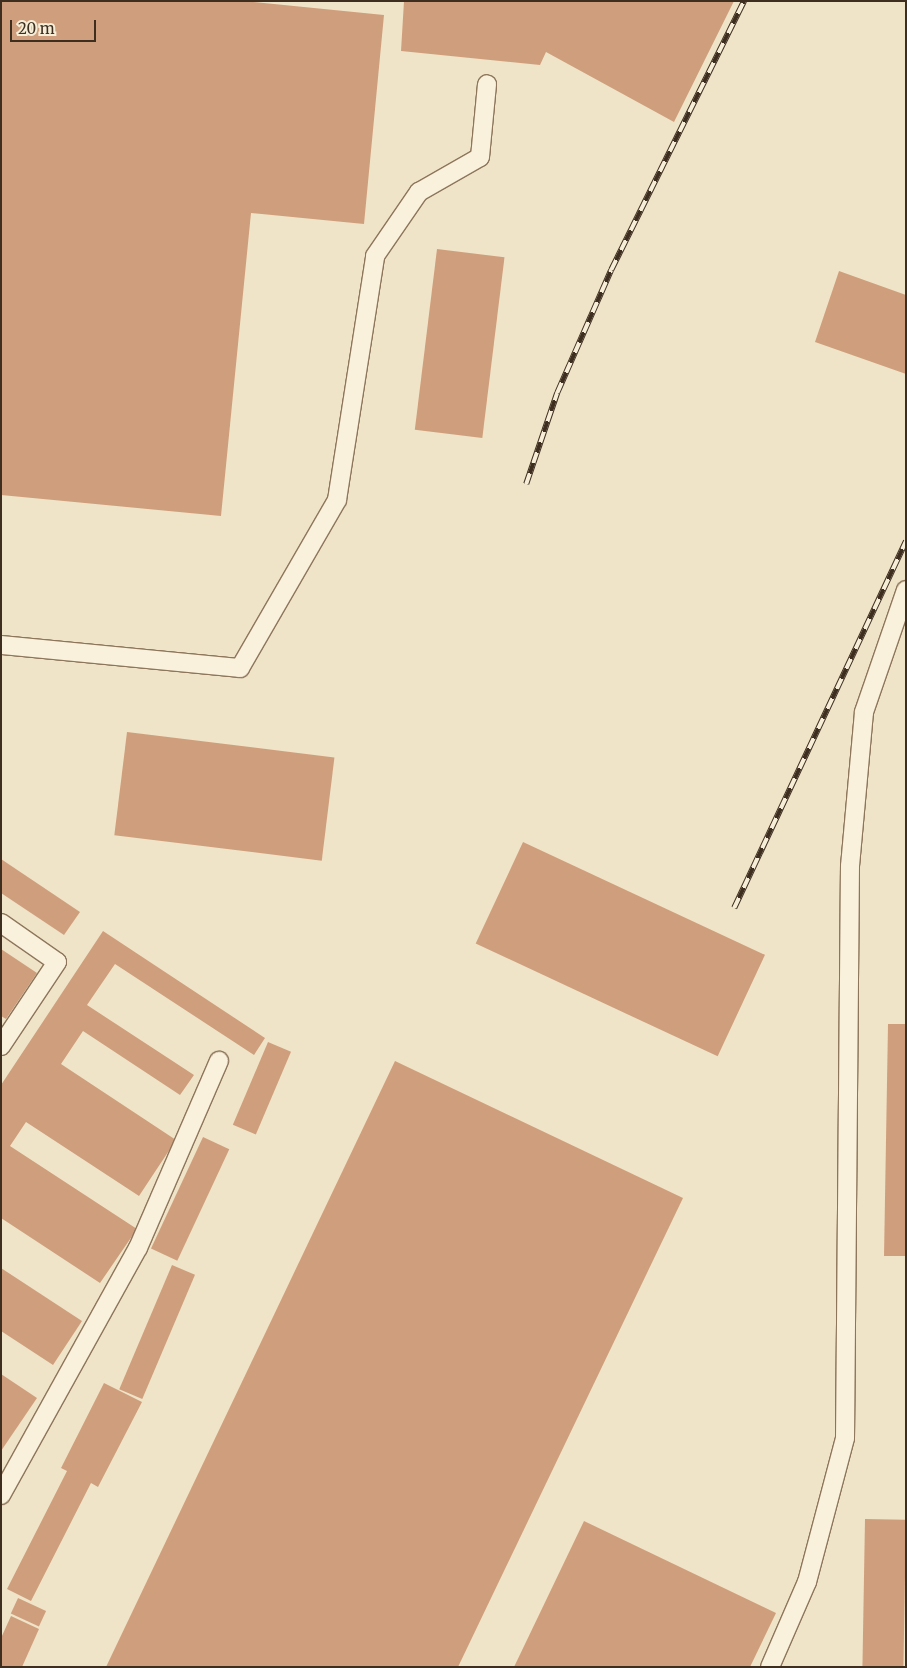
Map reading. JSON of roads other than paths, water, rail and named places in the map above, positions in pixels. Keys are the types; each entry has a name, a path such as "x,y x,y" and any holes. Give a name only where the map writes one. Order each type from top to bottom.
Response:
{"lane":[{"path":"1,645 240,668 337,500 375,256 419,192 480,157 487,84"},
{"path":"770,1667 807,1582 845,1438 850,866 864,712 906,590"},
{"path":"1,923 57,962 1,1046"},
{"path":"1,1495 138,1248 219,1061"}],"railway":[{"path":"526,484 557,393 611,270 744,1"},
{"path":"734,908 906,541"}]}
